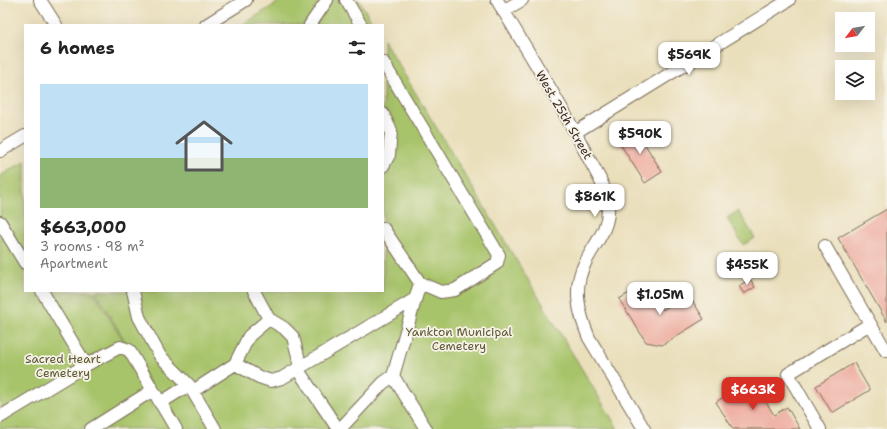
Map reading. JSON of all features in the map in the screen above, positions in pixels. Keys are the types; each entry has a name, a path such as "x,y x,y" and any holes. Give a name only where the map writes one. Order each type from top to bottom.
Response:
{"street":[{"path":"40,0 55,24"},
{"path":"208,24 246,0"},
{"path":"321,20 327,0"},
{"path":"346,0 360,24"},
{"name":"West 25th Street","path":"497,0 576,132 606,192 608,218 602,235 585,264 578,284 579,308 583,323 590,338 638,427"},
{"path":"504,11 522,0"},
{"path":"576,132 789,0"},
{"path":"384,64 499,255 497,263 455,290 441,292 420,284 384,230"},
{"path":"384,116 391,131 389,155 384,164"},
{"path":"0,151 24,137"},
{"path":"0,222 24,262"},
{"path":"824,246 887,351"},
{"path":"255,292 269,319 284,328 293,337 300,373 339,429 383,383 393,376 420,284"},
{"path":"43,292 86,365"},
{"path":"133,292 139,317 160,356 191,388 215,429"},
{"path":"235,364 271,381 282,378 299,366 415,299"},
{"path":"160,403 235,364 248,336 269,319"},
{"path":"820,429 788,374 870,324"},
{"path":"0,417 86,365 120,347 129,350 176,429"},
{"path":"393,376 426,429"},
{"path":"91,429 153,390"}],"green space":[{"path":"282,0 359,0 373,24 244,24"},
{"name":"Yankton Municipal Cemetery","path":"384,41 618,429 0,429 0,176 24,162 24,292 94,292 169,415 96,292 384,292"},
{"path":"738,211 755,238 743,245 727,218"}],"building":[{"path":"635,128 662,172 645,183 617,139"},
{"path":"887,209 887,322 838,238"},
{"path":"750,279 755,287 744,294 739,286"},
{"path":"646,283 663,310 688,294 704,319 662,345 646,342 619,299"},
{"path":"854,363 870,390 832,413 816,386"},
{"path":"752,379 774,415 787,407 800,429 733,429 716,402"}],"park label":[{"name":"Sacred Heart Cemetery","path":"63,366"}]}
